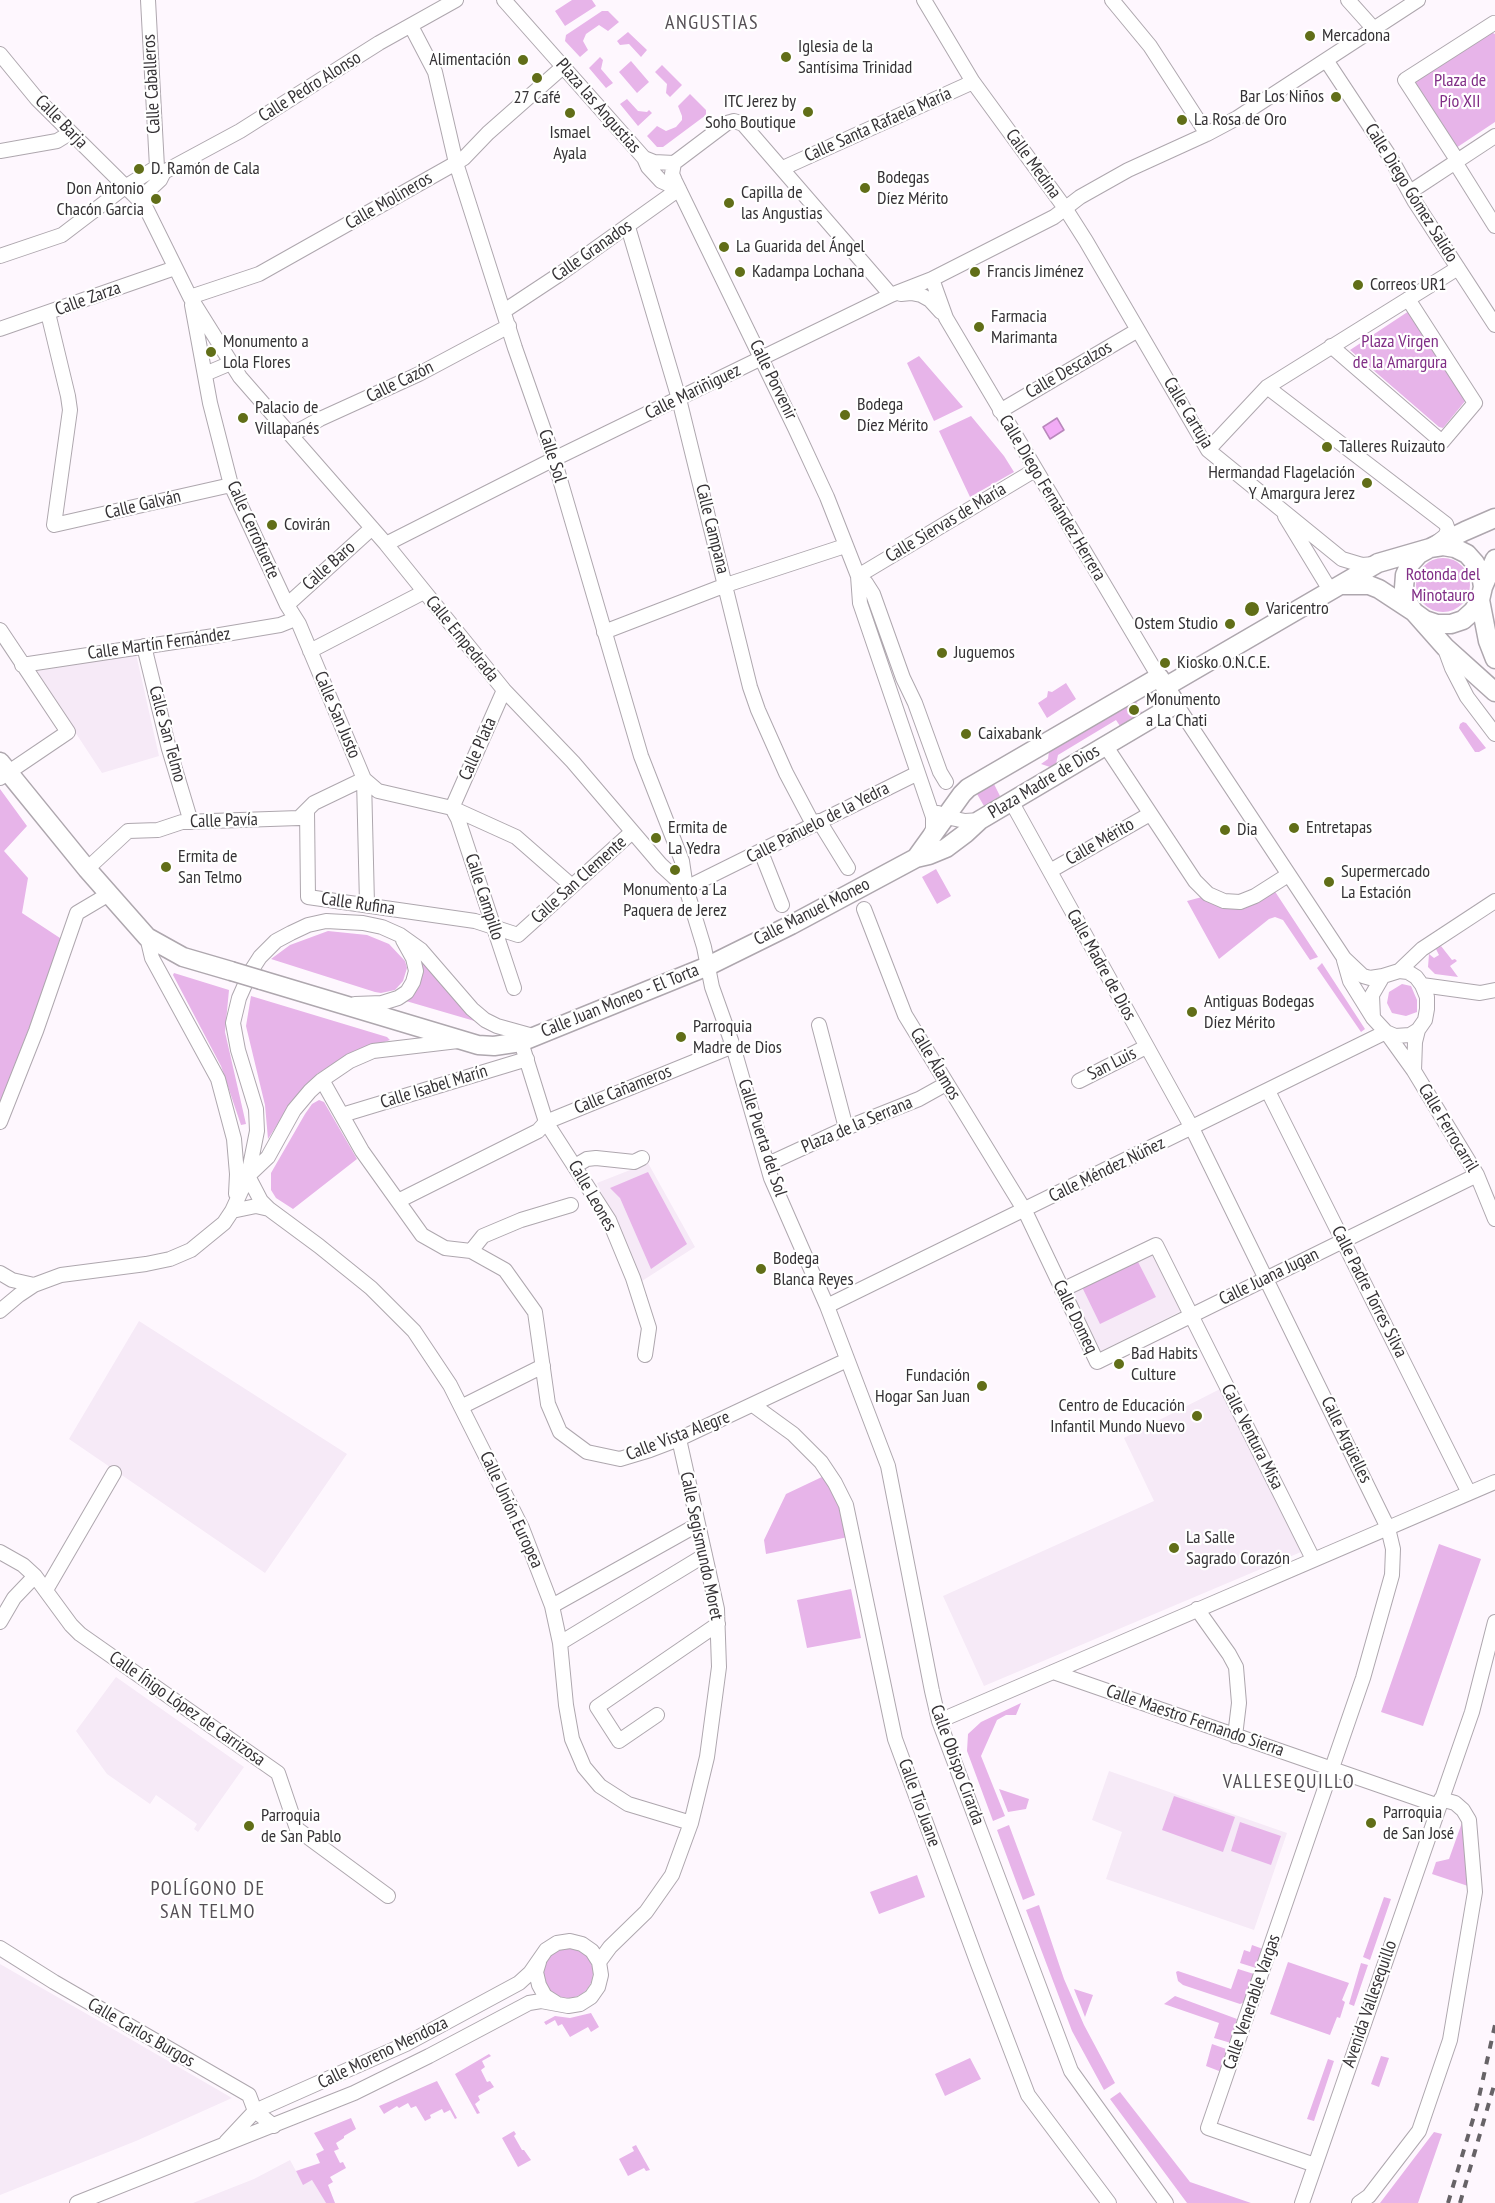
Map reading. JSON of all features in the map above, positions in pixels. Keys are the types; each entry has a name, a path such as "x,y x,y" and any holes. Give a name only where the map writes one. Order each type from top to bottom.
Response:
{"main road":[{"path":"1495,518 1419,554 1410,564 1405,575 1404,588 1407,601 1414,612 1444,647 1495,692"},
{"path":"1430,548 1449,547 1467,554 1478,569 1483,624 1495,659"},
{"name":"Plaza Madre de Dios","path":"1176,704 980,820 968,816 962,807 965,791 1378,563 1430,548"},
{"path":"1334,588 1354,583 1369,585 1425,620 1437,624 1450,624 1463,620 1473,611 1495,558"},
{"path":"1162,682 1176,704"},
{"path":"3,771 147,937"},
{"path":"921,852 965,791"},
{"name":"Calle Manuel Moneo","path":"708,966 791,925 921,852 928,855 946,848 980,820"},
{"name":"Calle Juan Moneo - El Torta","path":"147,937 183,957 478,1045 494,1046 527,1046 708,966"}],"street":[{"name":"Calle Caballeros","path":"148,0 160,170"},
{"name":"Calle Pedro Alonso","path":"0,256 62,236 125,187 240,131 379,43 456,0"},
{"name":"Plaza las Angustias","path":"504,0 644,158 654,162 674,163"},
{"name":"Calle Medina","path":"924,0 973,82 1065,208 1138,330"},
{"path":"1112,0 1150,46 1207,134"},
{"path":"1348,0 1374,29"},
{"name":"Calle Mariñiguez","path":"386,544 554,459 891,295 932,279 1054,217 1080,197 1128,171 1237,118 1418,0"},
{"path":"1495,24 1405,80 1495,226"},
{"name":"Calle Sol","path":"411,26 435,72 456,163 554,459 641,756 679,854 708,966"},
{"name":"Calle Barja","path":"0,54 37,99 145,206"},
{"name":"Calle Diego Gómez Salido","path":"1326,60 1390,157 1495,325"},
{"name":"Calle Molineros","path":"190,297 259,274 456,163 564,66"},
{"name":"Calle Santa Rafaela María","path":"783,168 973,82"},
{"path":"674,163 727,123 734,121 743,124 891,295"},
{"path":"0,151 57,141 70,133"},
{"path":"1410,192 1495,136"},
{"path":"644,158 648,167 661,181 679,189"},
{"name":"Calle Porvenir","path":"674,163 672,174 827,497 858,576 860,603 933,817 933,830 921,852"},
{"path":"160,170 146,194 145,206 190,297"},
{"name":"Calle Granados","path":"504,311 628,227 679,189"},
{"name":"Calle Campana","path":"628,227 679,399 758,710 786,773 816,823"},
{"name":"Calle Zarza","path":"0,329 175,268"},
{"path":"1208,450 1267,387 1458,268"},
{"name":"Calle Diego Fernández Herrera","path":"932,279 946,318 1162,682"},
{"name":"Calle Diego Fernández Herrera","path":"891,295 912,293 921,295 930,300 946,318"},
{"name":"Calle Empedrada","path":"190,297 245,383 386,544 504,690 573,762 660,864 687,888"},
{"name":"Calle Cerrofuerte","path":"190,297 210,403 231,485 310,651"},
{"path":"1331,346 1442,442 1475,403 1408,299"},
{"name":"Calle Galván","path":"48,313 70,410 54,525 231,485"},
{"name":"Calle Cazón","path":"291,435 320,419 419,374 509,326"},
{"name":"Calle Descalzos","path":"1000,411 1138,330"},
{"name":"Calle Cartuja","path":"1138,330 1208,450 1348,562 1362,565 1378,563"},
{"path":"205,374 231,363"},
{"path":"1267,387 1446,524 1448,530 1445,536 1430,548"},
{"name":"Calle Siervas de María","path":"858,576 1035,470"},
{"name":"Calle Cartuja","path":"1279,506 1334,588"},
{"name":"Calle Baro","path":"287,605 372,528"},
{"path":"603,632 726,585 845,546"},
{"name":"Calle Porvenir","path":"858,576 873,594 946,782"},
{"path":"310,651 424,592"},
{"name":"Calle Martín Fernández","path":"22,665 280,625 295,619"},
{"path":"0,630 68,732 3,771"},
{"name":"Calle San Telmo","path":"144,646 169,749 190,822"},
{"path":"1444,647 1467,697 1495,734"},
{"name":"Calle San Justo","path":"310,651 364,779 367,904"},
{"name":"Calle Plata","path":"452,808 504,690"},
{"path":"1176,704 1344,958 1363,975 1370,978 1399,971 1408,972 1422,985 1427,997 1428,1009 1425,1020 1418,1030 1410,1035 1402,1036 1386,1032 1373,1018 1350,981 1344,958"},
{"name":"Calle Mérito","path":"1105,745 1195,881 1208,894 1224,901 1240,902 1255,896 1288,875"},
{"path":"916,770 931,766 936,760"},
{"path":"916,770 965,791"},
{"name":"Calle Pañuelo de la Yedra","path":"687,888 761,852 916,770"},
{"name":"Calle San Justo","path":"364,779 378,791 452,808 516,837 572,886"},
{"name":"Calle Pavía","path":"87,868 128,831 158,830 190,822 299,818 314,803 364,779"},
{"name":"Calle Madre de Dios","path":"1011,801 1192,1128"},
{"path":"929,807 945,817 965,822 980,820"},
{"name":"Calle Campillo","path":"452,808 458,819 514,988"},
{"name":"Calle Rufina","path":"307,810 308,897 475,921 494,927"},
{"name":"Calle Mérito","path":"1050,871 1150,814"},
{"path":"816,823 848,868"},
{"name":"Calle San Clemente","path":"494,927 518,935 632,832"},
{"path":"761,852 782,905"},
{"path":"660,864 679,854"},
{"path":"0,1122 36,1031 76,913 110,894"},
{"path":"1399,971 1422,949 1495,901"},
{"name":"Calle Álamos","path":"864,909 905,1015 1025,1211"},
{"path":"2,1306 34,1285 61,1275 170,1259 210,1237 224,1223 248,1176 257,1131 255,1109 238,1050 233,1023 239,998 251,970 260,957 276,941 308,925 326,921 363,923 382,927 400,935 421,950 471,1009 527,1046"},
{"path":"345,1005 382,1004 407,992 416,971 414,958 400,935"},
{"path":"147,937 152,957 218,1079 228,1113 236,1155 236,1192 232,1210"},
{"name":"Calle Puerta del Sol","path":"708,966 712,987 733,1046 771,1178 827,1306"},
{"path":"1373,1018 1372,995 1383,976"},
{"path":"1422,985 1480,993 1495,990"},
{"path":"819,1025 846,1128"},
{"name":"Calle Ferrocarril","path":"1414,1071 1414,1042 1418,1030"},
{"name":"Calle Ferrocarril","path":"1386,1032 1414,1071 1476,1175 1495,1219"},
{"name":"Calle Méndez Núñez","path":"827,1306 1025,1211 1386,1032"},
{"path":"248,1176 268,1157 294,1110 309,1091 350,1061 373,1050 463,1040"},
{"name":"Calle Isabel Marín","path":"342,1115 527,1046"},
{"name":"Calle Leones","path":"527,1046 546,1122 609,1220 633,1278 649,1328 645,1355"},
{"name":"Calle Cañameros","path":"398,1201 538,1131 546,1122 733,1046"},
{"name":"San Luis","path":"1079,1081 1146,1047"},
{"name":"Calle Vista Alegre","path":"322,1080 362,1151 422,1235 445,1248 471,1251 505,1270 534,1312 548,1404 560,1432 586,1452 620,1459 679,1439 847,1360"},
{"name":"Plaza de la Serrana","path":"768,1164 846,1128 919,1099 946,1084"},
{"name":"Calle Padre Torres Silva","path":"1268,1091 1470,1493"},
{"name":"Calle Argüelles","path":"1192,1128 1388,1528 1393,1549 1392,1575 1363,1678 1332,1769"},
{"path":"575,1166 587,1159 634,1162 642,1158"},
{"name":"Calle Juana Jugan","path":"1191,1315 1476,1175"},
{"name":"Calle Unión Europea","path":"248,1176 261,1201 269,1209 362,1281 414,1331 461,1407 522,1528 552,1606 560,1643 572,1739 584,1767 600,1786 628,1804 691,1823"},
{"path":"471,1251 483,1236 521,1220 571,1205"},
{"path":"232,1210 256,1206 269,1209"},
{"name":"Calle Domeq","path":"1025,1211 1097,1362 1191,1315"},
{"name":"Calle Ventura Misa","path":"1062,1290 1156,1245 1313,1559"},
{"path":"0,1274 12,1280 34,1285"},
{"path":"0,1274 5,1290 2,1306"},
{"name":"Calle Obispo Cirarda","path":"827,1306 888,1467 939,1721 1071,2071 1163,2198 1171,2203"},
{"path":"461,1407 543,1366"},
{"name":"Calle Tío Juane","path":"753,1405 794,1434 821,1462 846,1505 895,1738 978,1964 1028,2095 1109,2203"},
{"name":"Calle Segismundo Moret","path":"596,1957 629,1930 661,1892 679,1860 691,1823 707,1756 719,1667 717,1609 679,1439"},
{"path":"46,1590 114,1473"},
{"path":"939,1721 1495,1482"},
{"path":"552,1606 697,1525"},
{"name":"Calle Íñigo López de Carrizosa","path":"0,1552 23,1565 35,1576 70,1625 80,1634 278,1773 297,1829 388,1896"},
{"path":"560,1643 705,1555"},
{"path":"0,1622 14,1598 35,1576"},
{"path":"1197,1609 1236,1666 1239,1703 1234,1736"},
{"path":"1440,1802 1472,1712 1495,1622"},
{"path":"657,1715 619,1741 597,1707 718,1624"},
{"name":"Calle Maestro Fernando Sierra","path":"1053,1672 1332,1769 1440,1802 1455,1803 1463,1810 1469,1821 1475,1892 1450,2040 1419,2132 1369,2196 1359,2203"},
{"name":"Calle Venerable Vargas","path":"1315,2165 1208,2128 1332,1769"},
{"name":"Avenida Vallesequillo","path":"1302,2203 1440,1802"},
{"name":"Calle Moreno Mendoza","path":"76,2203 225,2142 274,2126 386,2077 529,2003 541,2001 568,2006 580,2004 591,1997 598,1987 601,1974 596,1957 582,1944 570,1941 557,1943 546,1950 530,1973 519,1983 406,2044 255,2111 225,2142"},
{"name":"Calle Carlos Burgos","path":"0,1948 54,1982 249,2095 255,2111 274,2126"},
{"path":"539,1960 536,1972 539,1985 545,1995 556,2003"}],"shaded area":[{"path":"1057,418 1064,430 1050,439 1043,427"},
{"path":"136,654 159,756 102,773 35,671"},
{"path":"648,1163 695,1247 642,1281 597,1183"},
{"path":"1152,1253 1181,1311 1101,1351 1072,1292"},
{"path":"139,1321 347,1454 265,1573 69,1439"},
{"name":"La Salle Sagrado Corazón","path":"1220,1389 1301,1552 984,1686 943,1596 1154,1501 1124,1438"},
{"path":"116,1677 244,1767 198,1832 194,1829 197,1824 156,1795 150,1804 107,1774 76,1731"},
{"path":"1109,1771 1287,1833 1254,1930 1106,1879 1122,1832 1092,1820"},
{"path":"0,1964 232,2098 136,2141 0,2195"},
{"path":"290,2160 303,2184 312,2180 326,2203 193,2203 254,2179"}],"green space":[{"path":"572,0 592,0 596,6 565,26 555,11"},
{"path":"602,11 608,11 619,22 608,31 599,25 586,34 583,41 588,50 580,57 565,41 566,35"},
{"path":"628,32 647,50 641,57 629,44 620,45 617,41"},
{"name":"Plaza de Pío XII","path":"1491,32 1495,34 1495,122 1456,148 1415,83"},
{"path":"600,57 603,60 601,69 613,83 606,88 589,68"},
{"path":"631,61 649,82 637,93 619,72"},
{"path":"662,65 682,85 670,97 666,93 667,84 655,72"},
{"path":"690,94 706,110 706,115 663,147 657,147 647,136 657,126 666,131 676,127 682,120 678,106"},
{"path":"627,99 638,111 647,112 649,110 652,113 638,126 620,104"},
{"name":"Plaza Virgen de la Amargura","path":"1409,311 1466,400 1443,428 1439,427 1350,350"},
{"path":"919,356 963,407 934,421 907,363"},
{"path":"971,416 1004,456 1014,472 970,497 939,431"},
{"name":"Rotonda del Minotauro","path":"1438,558 1448,558 1458,562 1466,570 1470,585 1466,600 1458,608 1448,612 1438,612 1428,608 1420,600 1416,590 1416,580 1420,570 1428,562"},
{"path":"1066,683 1076,699 1047,718 1038,703 1047,697 1048,691 1052,692"},
{"path":"1136,701 1142,713 1120,726 1116,720 1058,755 1056,764 1050,767 1041,764 1048,759 1049,751"},
{"path":"1463,722 1486,748 1475,752 1459,728"},
{"path":"994,784 1000,796 984,806 977,794"},
{"path":"0,789 27,826 4,851 28,878 22,913 63,940 0,1103"},
{"path":"936,869 951,896 937,904 922,877"},
{"path":"1274,890 1318,957 1310,960 1283,920 1275,917 1269,919 1219,959 1187,901 1202,897 1210,901"},
{"path":"328,931 367,935 389,944 405,961 407,968 403,981 395,990 375,992 271,959 290,945"},
{"path":"1441,946 1452,960 1457,961 1450,966 1458,977 1435,974 1428,967 1429,954 1434,958 1439,955 1436,949"},
{"path":"420,958 478,1022 406,1001 422,971"},
{"path":"1322,963 1365,1029 1361,1032 1317,968"},
{"path":"174,973 229,990 225,1032 246,1124 241,1125 221,1066"},
{"path":"1402,984 1411,986 1417,1000 1417,1012 1406,1016 1392,1013 1387,1003 1389,992"},
{"path":"251,996 387,1037 390,1040 349,1054 317,1074 293,1100 268,1139 265,1105 246,1026"},
{"path":"319,1100 324,1102 357,1159 293,1209 276,1198 271,1190 271,1173 305,1114 312,1104"},
{"path":"648,1172 687,1244 651,1269 620,1198 610,1188"},
{"path":"1137,1260 1156,1297 1100,1324 1082,1287"},
{"path":"824,1476 842,1511 848,1537 766,1554 764,1540 786,1494"},
{"path":"1439,1544 1481,1559 1423,1726 1381,1712"},
{"path":"851,1589 861,1638 807,1648 797,1600"},
{"path":"1021,1703 1016,1715 1006,1715 997,1720 981,1756 1005,1816 993,1821 967,1751 968,1734 981,1722"},
{"path":"999,1789 1029,1799 1026,1809 1008,1812"},
{"path":"1174,1796 1235,1817 1223,1852 1162,1830"},
{"path":"1464,1817 1471,1887 1432,1874 1436,1862 1449,1859"},
{"path":"1240,1822 1281,1836 1271,1865 1231,1851"},
{"path":"1009,1825 1035,1895 1023,1900 997,1830"},
{"path":"917,1875 925,1897 879,1914 870,1892"},
{"path":"1384,1897 1391,1899 1370,1960 1363,1957"},
{"path":"1039,1905 1064,1979 1084,2025 1115,2083 1104,2090 1072,2031 1026,1910"},
{"path":"1252,1945 1263,1949 1256,1968 1240,1963 1244,1950 1250,1952"},
{"path":"568,1948 586,1955 593,1973 586,1991 568,1998 550,1991 543,1973 550,1955"},
{"path":"1288,1962 1349,1983 1342,2000 1345,2002 1340,2018 1337,2017 1330,2035 1270,2014"},
{"path":"1361,1963 1368,1965 1354,2006 1349,2004"},
{"path":"1238,1969 1254,1974 1245,2002 1240,2004 1183,1985 1178,1981 1176,1972 1231,1989"},
{"path":"1074,1989 1093,1995 1085,2017"},
{"path":"1175,1996 1237,2019 1231,2043 1214,2038 1219,2023 1164,2004"},
{"path":"591,2013 599,2027 591,2032 588,2027 570,2037 562,2024 558,2026 555,2020 546,2025 544,2022 555,2016 570,2018"},
{"path":"1212,2044 1229,2050 1222,2069 1219,2071 1206,2066"},
{"path":"489,2054 491,2056 482,2061 485,2067 481,2070 487,2082 490,2081 494,2087 478,2096 480,2100 475,2104 480,2113 477,2114 455,2074"},
{"path":"1381,2056 1389,2058 1379,2087 1371,2084"},
{"path":"970,2058 981,2079 945,2096 935,2074"},
{"path":"1328,2059 1334,2061 1314,2121 1307,2119"},
{"path":"437,2081 457,2118 455,2119 450,2110 444,2113 442,2109 430,2115 431,2118 425,2121 416,2106 411,2108 408,2103 399,2108 397,2106 384,2114 379,2106"},
{"path":"1120,2092 1190,2182 1251,2203 1187,2203 1110,2099"},
{"path":"351,2118 356,2129 336,2143 339,2149 334,2151 340,2163 343,2162 346,2168 330,2177 333,2182 328,2185 335,2203 326,2203 312,2180 303,2185 296,2171 320,2163 316,2154 324,2150 314,2133"},
{"path":"514,2131 516,2134 514,2136 522,2150 531,2160 518,2167 502,2138"},
{"path":"1434,2132 1442,2134 1418,2203 1380,2203"},
{"path":"636,2145 650,2170 646,2171 644,2168 628,2176 619,2159 634,2151 632,2147"}],"railway":[{"path":"1448,2203 1477,2106 1495,2025"},
{"path":"1460,2203 1495,2082"}],"place":[{"name":"Mercadona","path":"1310,36"},
{"name":"Iglesia de la Santísima Trinidad","path":"786,57"},
{"name":"Alimentación","path":"523,60"},
{"name":"27 Café","path":"537,78"},
{"name":"Bar Los Niños","path":"1336,97"},
{"name":"ITC Jerez by Soho Boutique","path":"808,112"},
{"name":"Ismael Ayala","path":"570,113"},
{"name":"La Rosa de Oro","path":"1182,120"},
{"name":"D. Ramón de Cala","path":"139,169"},
{"name":"Bodegas Díez Mérito","path":"865,188"},
{"name":"Don Antonio Chacón Garcia","path":"156,199"},
{"name":"Capilla de las Angustias","path":"729,203"},
{"name":"La Guarida del Ángel","path":"724,247"},
{"name":"Kadampa Lochana","path":"740,272"},
{"name":"Francis Jiménez","path":"975,272"},
{"name":"Correos UR1","path":"1358,285"},
{"name":"Farmacia Marimanta","path":"979,327"},
{"name":"Monumento a Lola Flores","path":"211,352"},
{"name":"Bodega Díez Mérito","path":"845,415"},
{"name":"Palacio de Villapanés","path":"243,418"},
{"name":"Talleres Ruizauto","path":"1327,447"},
{"name":"Hermandad Flagelación Y Amargura Jerez","path":"1367,483"},
{"name":"Covirán","path":"272,525"},
{"name":"Varicentro","path":"1252,609"},
{"name":"Ostem Studio","path":"1230,624"},
{"name":"Juguemos","path":"942,653"},
{"name":"Kiosko O.N.C.E.","path":"1165,663"},
{"name":"Monumento a La Chati","path":"1134,710"},
{"name":"Caixabank","path":"966,734"},
{"name":"Entretapas","path":"1294,828"},
{"name":"Dia","path":"1225,830"},
{"name":"Ermita de La Yedra","path":"656,838"},
{"name":"Ermita de San Telmo","path":"166,867"},
{"name":"Monumento a La Paquera de Jerez","path":"675,870"},
{"name":"Supermercado La Estación","path":"1329,882"},
{"name":"Antiguas Bodegas Díez Mérito","path":"1192,1012"},
{"name":"Parroquia Madre de Dios","path":"681,1037"},
{"name":"Bodega Blanca Reyes","path":"761,1269"},
{"name":"Bad Habits Culture","path":"1119,1364"},
{"name":"Fundación Hogar San Juan","path":"982,1386"},
{"name":"Centro de Educación Infantil Mundo Nuevo","path":"1197,1416"},
{"name":"La Salle Sagrado Corazón","path":"1174,1548"},
{"name":"Parroquia de San José","path":"1371,1823"},
{"name":"Parroquia de San Pablo","path":"249,1826"}],"district":[{"name":"ANGUSTIAS","path":"712,23"},
{"name":"VALLESEQUILLO","path":"1289,1782"},
{"name":"POLÍGONO DE SAN TELMO","path":"208,1900"}]}
